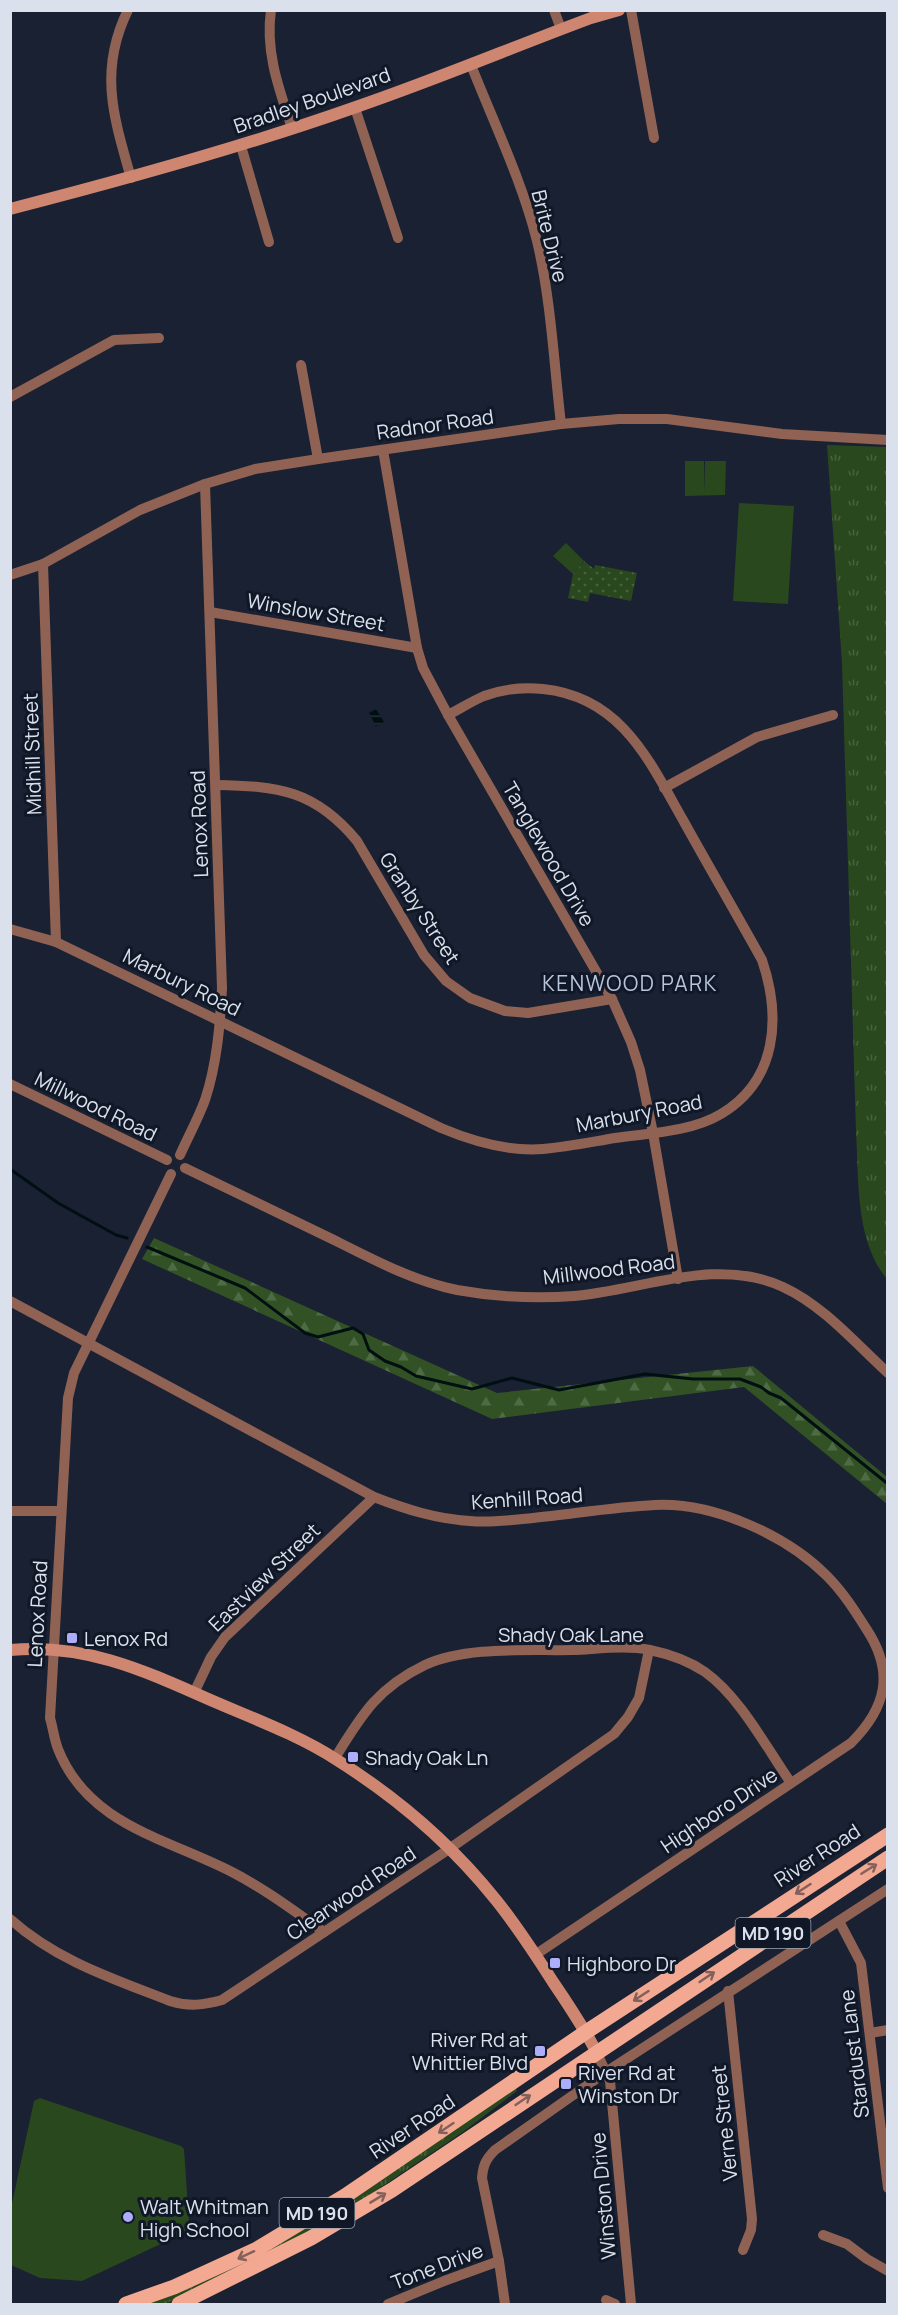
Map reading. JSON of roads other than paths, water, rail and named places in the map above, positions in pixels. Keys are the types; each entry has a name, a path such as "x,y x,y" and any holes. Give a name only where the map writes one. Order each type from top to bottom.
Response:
{"main road":[{"name":"River Road","path":"126,2304 174,2287 257,2249 345,2196 586,2032 888,1835"},
{"name":"River Road","path":"179,2304 311,2238 392,2190 596,2051 888,1858"}],"street":[{"path":"128,10 121,24 113,55 111,84 113,111 131,178"},
{"path":"271,10 269,51 276,81 292,128"},
{"path":"554,10 561,29"},
{"name":"Bradley Boulevard","path":"10,209 131,178 241,146 355,108 561,29 619,10"},
{"path":"631,10 654,138"},
{"name":"Brite Drive","path":"471,65 517,180 537,240 543,270 561,424"},
{"path":"355,108 398,238"},
{"path":"241,146 269,242"},
{"path":"10,397 114,340 159,338"},
{"path":"301,365 318,459"},
{"name":"Radnor Road","path":"10,575 44,564 140,510 205,484 255,469 318,459 561,424 619,419 667,419 782,434 888,440"},
{"name":"Tanglewood Drive","path":"383,450 417,648 423,668 612,999 631,1042 640,1070 653,1133 678,1279"},
{"name":"Lenox Road","path":"180,1155 205,1099 216,1055 221,1020 216,785 205,484"},
{"name":"Midhill Street","path":"44,564 56,942"},
{"name":"Winslow Street","path":"210,612 417,648"},
{"name":"Marbury Road","path":"10,929 56,942 441,1128 488,1144 515,1149 541,1149 690,1126 721,1114 744,1096 764,1067 772,1041 774,1012 768,978 762,960 640,747 612,715 587,700 558,691 527,688 484,696 448,715"},
{"path":"664,788 758,737 833,715"},
{"name":"Granby Street","path":"216,785 256,785 278,788 302,797 325,810 343,825 357,841 424,956 446,981 470,998 505,1011 528,1013 612,999"},
{"name":"Millwood Road","path":"10,1084 167,1160"},
{"path":"174,1155 180,1155 185,1162 185,1168 181,1173 171,1174 166,1169 167,1160 174,1155"},
{"name":"Millwood Road","path":"185,1168 399,1272 456,1290 515,1298 576,1296 712,1274 736,1273 757,1277 783,1287 813,1304 888,1373"},
{"name":"Lenox Road","path":"171,1174 88,1344 68,1398 50,1718 57,1748 70,1774 93,1802 120,1821 255,1885 324,1932"},
{"name":"Kenhill Road","path":"10,1301 374,1497 415,1513 470,1521 505,1521 657,1505 695,1509 734,1518 781,1540 827,1576 846,1598 874,1641 886,1667"},
{"name":"Eastview Street","path":"194,1693 211,1657 225,1637 374,1497"},
{"path":"10,1511 60,1511"},
{"path":"10,1650 53,1648 109,1659 286,1733 335,1758 383,1791 449,1849 496,1899 586,2032 596,2051"},
{"name":"Shady Oak Lane","path":"335,1758 372,1702 391,1686 426,1665 461,1655 622,1648 650,1650 687,1662 721,1685 791,1783"},
{"name":"Clearwood Road","path":"10,1919 29,1936 78,1965 183,2005 202,2005 222,2000 449,1849 614,1734 628,1717 639,1698 650,1650"},
{"name":"Highboro Drive","path":"535,1955 851,1743 868,1726 882,1696 886,1667"},
{"path":"505,2304 499,2261 482,2178 487,2158 606,2072 888,1888"},
{"name":"Stardust Lane","path":"839,1922 861,1963 888,2188"},
{"name":"Verne Street","path":"728,1991 752,2219 751,2230 743,2250"},
{"path":"870,2032 888,2030"},
{"name":"Winston Drive","path":"596,2051 610,2081 631,2304"},
{"path":"823,2235 847,2244 888,2271"},
{"name":"Tone Drive","path":"388,2304 499,2261"}],"waterway":[{"path":"10,1169 58,1203 116,1235 127,1238"},
{"path":"147,1247 245,1288 305,1333 318,1337 353,1328 363,1334 369,1350 385,1361 416,1376 472,1389 512,1378 559,1390 645,1374 693,1379 740,1379 781,1398 888,1484"}],"place":[{"name":"Lenox Rd","path":"72,1638"},
{"name":"Shady Oak Ln","path":"353,1757"},
{"name":"Highboro Dr","path":"555,1963"},
{"name":"River Rd at Whittier Blvd","path":"540,2051"},
{"name":"River Rd at Winston Dr","path":"566,2084"},
{"name":"Walt Whitman High School","path":"128,2217"}],"district":[{"name":"KENWOOD PARK","path":"630,983"}]}
